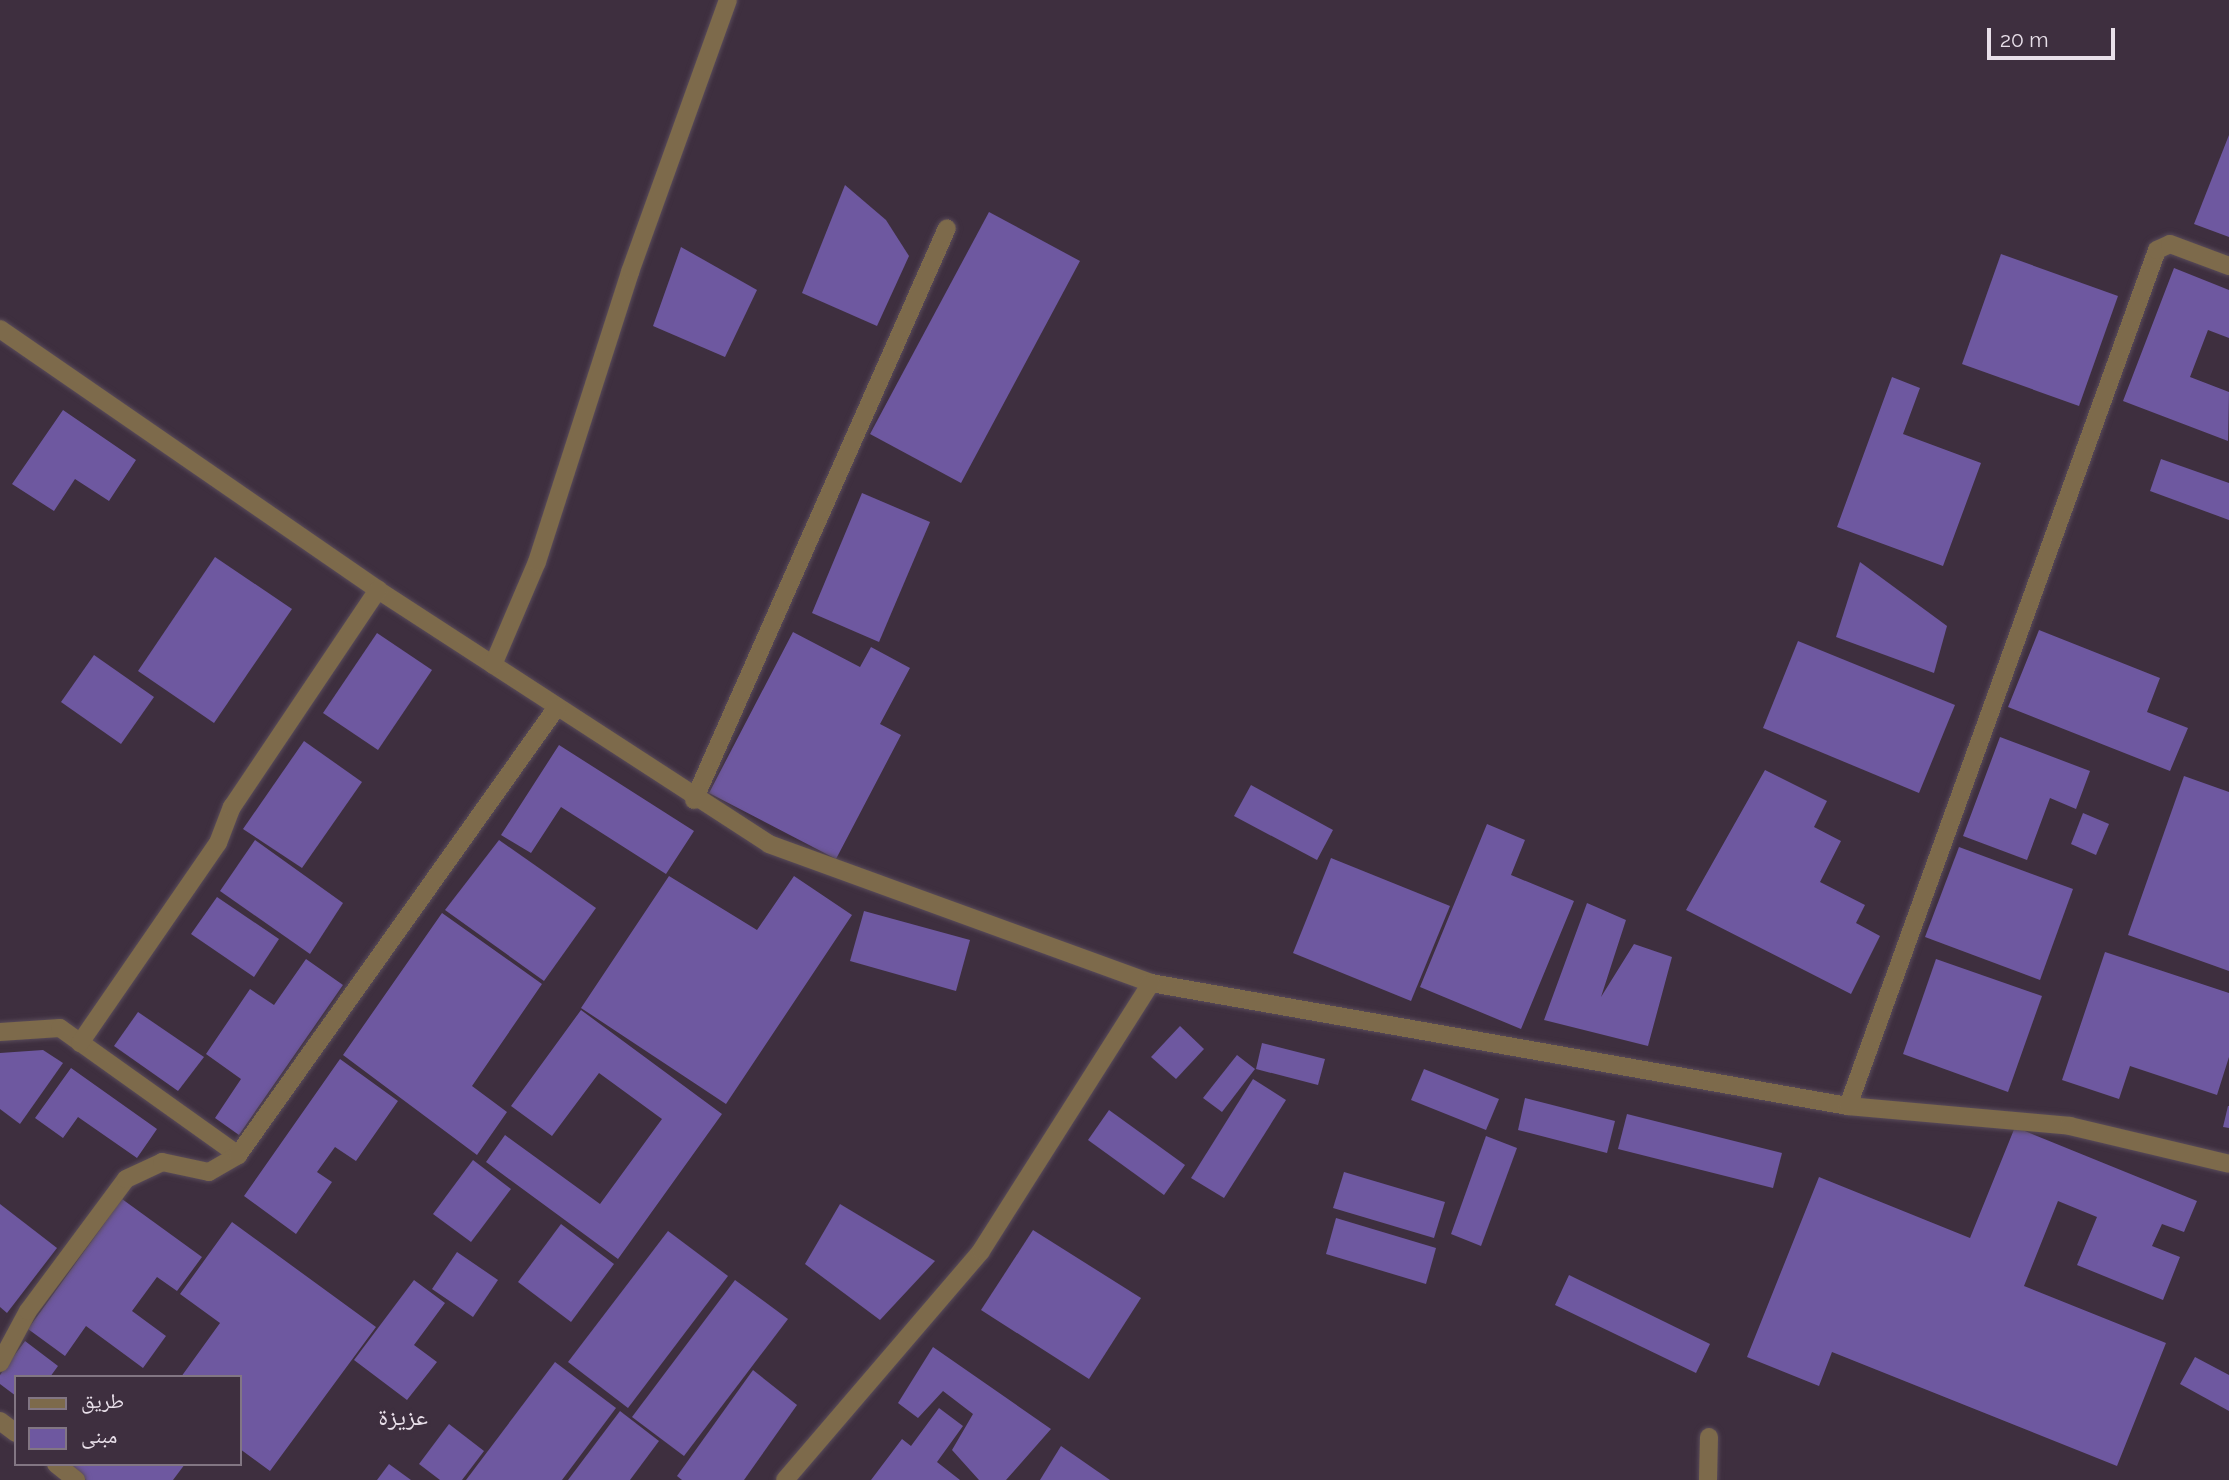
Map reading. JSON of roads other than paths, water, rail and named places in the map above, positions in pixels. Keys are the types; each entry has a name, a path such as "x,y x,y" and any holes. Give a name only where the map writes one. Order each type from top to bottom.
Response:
{"street":[{"path":"493,665 537,562 630,272 728,0"},
{"path":"694,800 947,228"},
{"path":"1848,1106 2157,250 2169,244 2229,266"},
{"path":"0,329 378,590 694,800 769,844 1151,983 1848,1106 2070,1126 2229,1164"},
{"path":"80,1043 218,843 232,807 378,590"},
{"path":"0,1363 28,1311 126,1179 162,1162 209,1172 238,1155 557,707"},
{"path":"785,1480 981,1251 1151,983"},
{"path":"0,1032 60,1028 238,1155"},
{"path":"1708,1480 1709,1437"},
{"path":"58,1466 76,1480"}],"district":[{"name":"عزيزة","path":"403,1417"}]}
